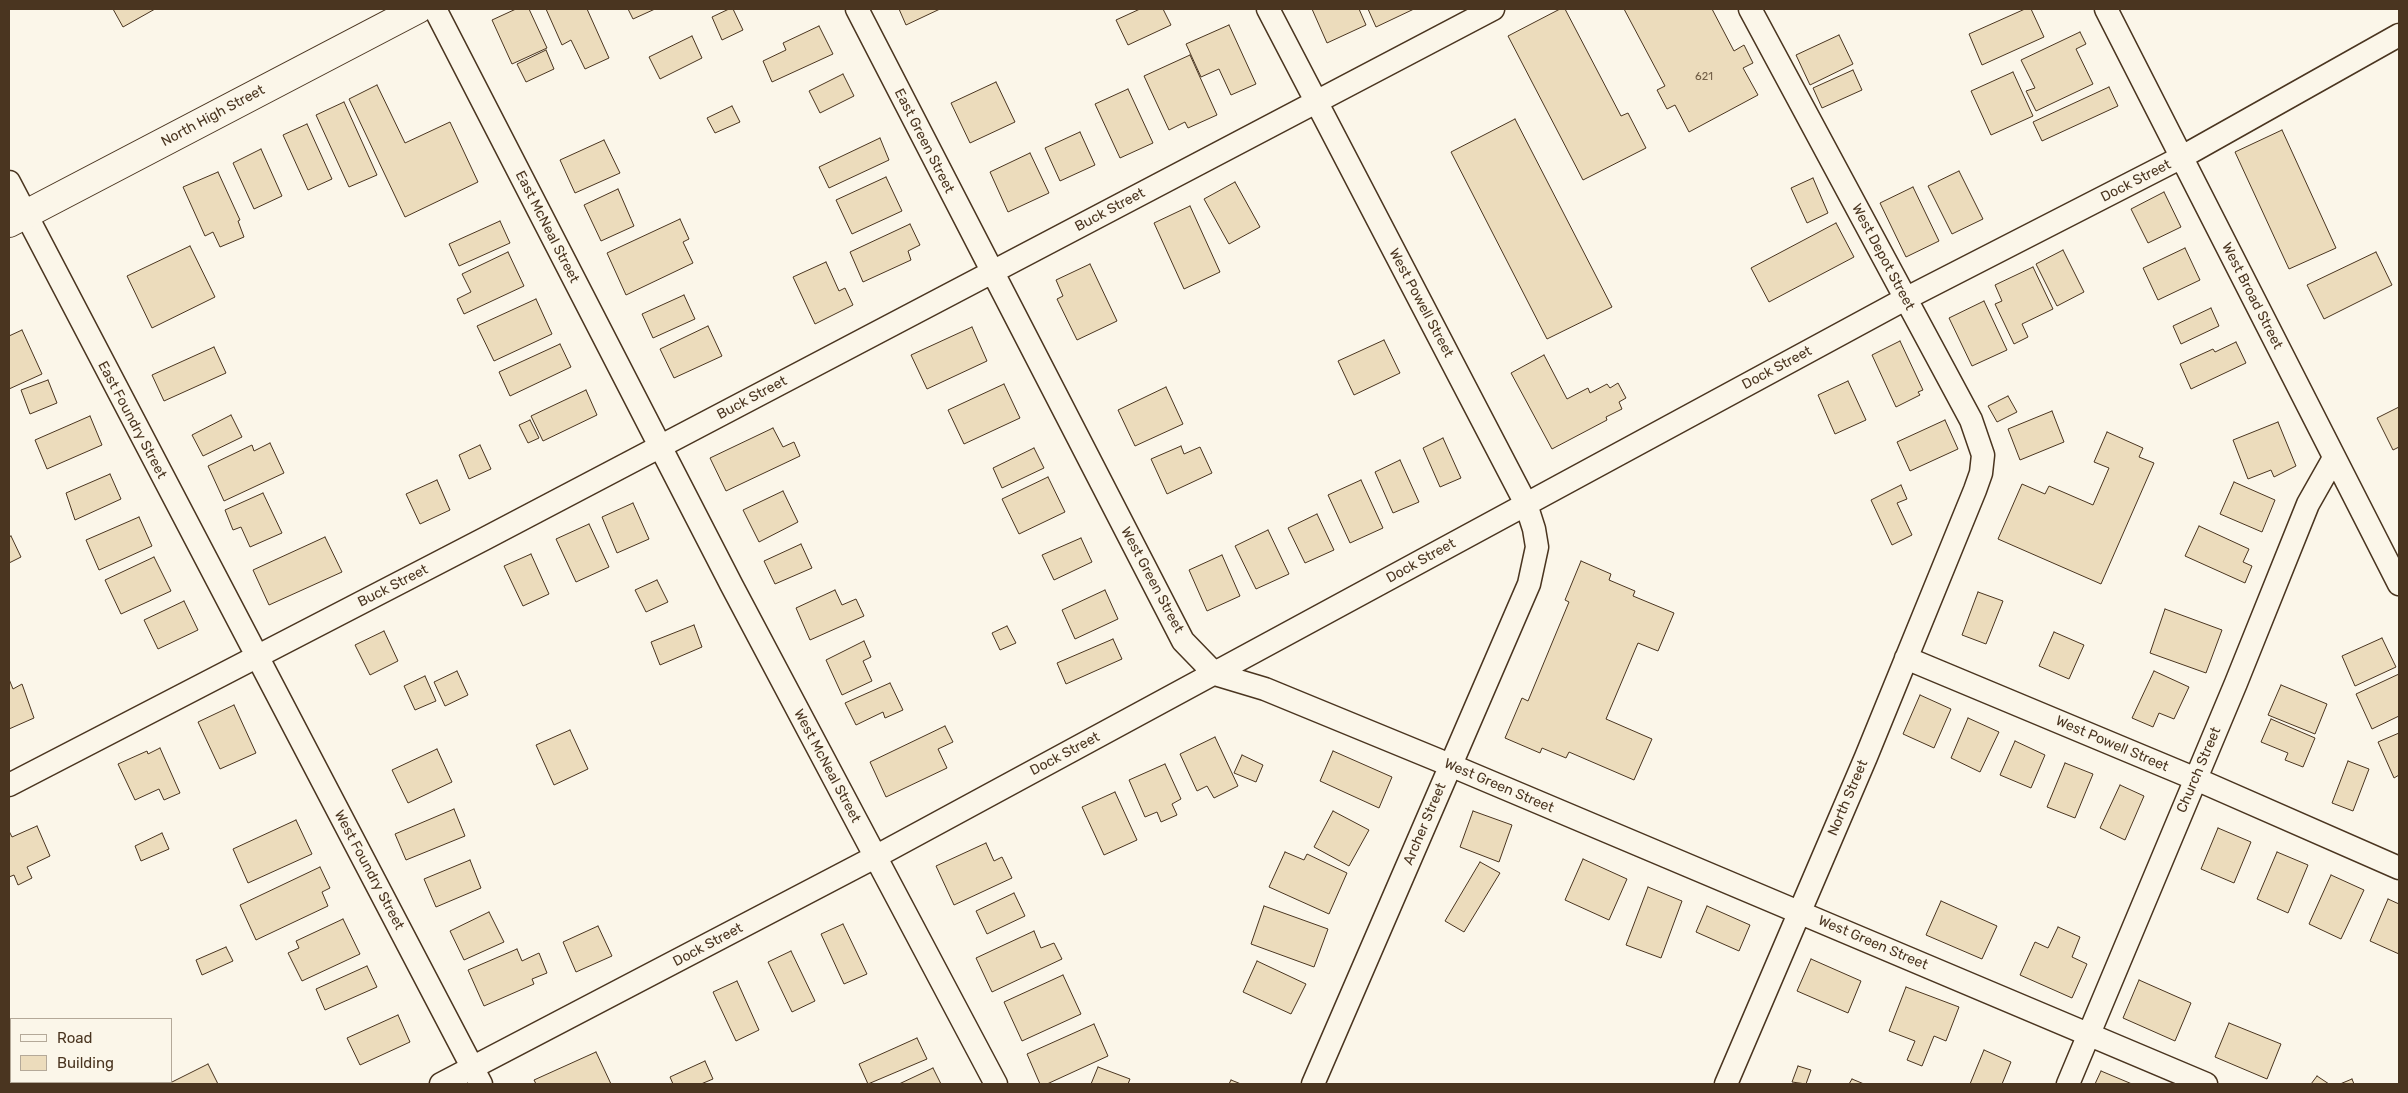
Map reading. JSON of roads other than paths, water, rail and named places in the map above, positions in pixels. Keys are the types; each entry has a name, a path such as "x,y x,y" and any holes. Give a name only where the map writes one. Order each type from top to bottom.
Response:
{"street":[{"name":"North High Street","path":"17,219 418,9"},
{"name":"East McNeal Street","path":"435,9 660,446"},
{"name":"East Green Street","path":"857,9 992,272"},
{"name":"West Powell Street","path":"1268,9 1526,504"},
{"name":"Buck Street","path":"9,785 1493,9"},
{"name":"West Depot Street","path":"1750,9 1979,439 1983,456 1981,473 1967,510"},
{"name":"West Broad Street","path":"2106,9 2399,584"},
{"name":"Dock Street","path":"442,1084 477,1076 875,857 1905,299 2182,157 2399,35"},
{"name":"East Foundry Street","path":"9,182 17,219 257,657"},
{"name":"West Green Street","path":"992,272 1183,641 1215,674 1265,689 1450,765 2206,1084"},
{"name":"West McNeal Street","path":"660,446 996,1084"},
{"name":"Church Street","path":"2068,1084 2196,779 2308,504 2334,458"},
{"name":"Archer Street","path":"1313,1084 1528,584 1537,547 1534,528 1526,504"},
{"name":"North Street","path":"1726,1084 1800,912 1967,510"},
{"name":"West Foundry Street","path":"257,657 477,1076"},
{"name":"West Powell Street","path":"1906,658 2196,779 2399,868"}]}
